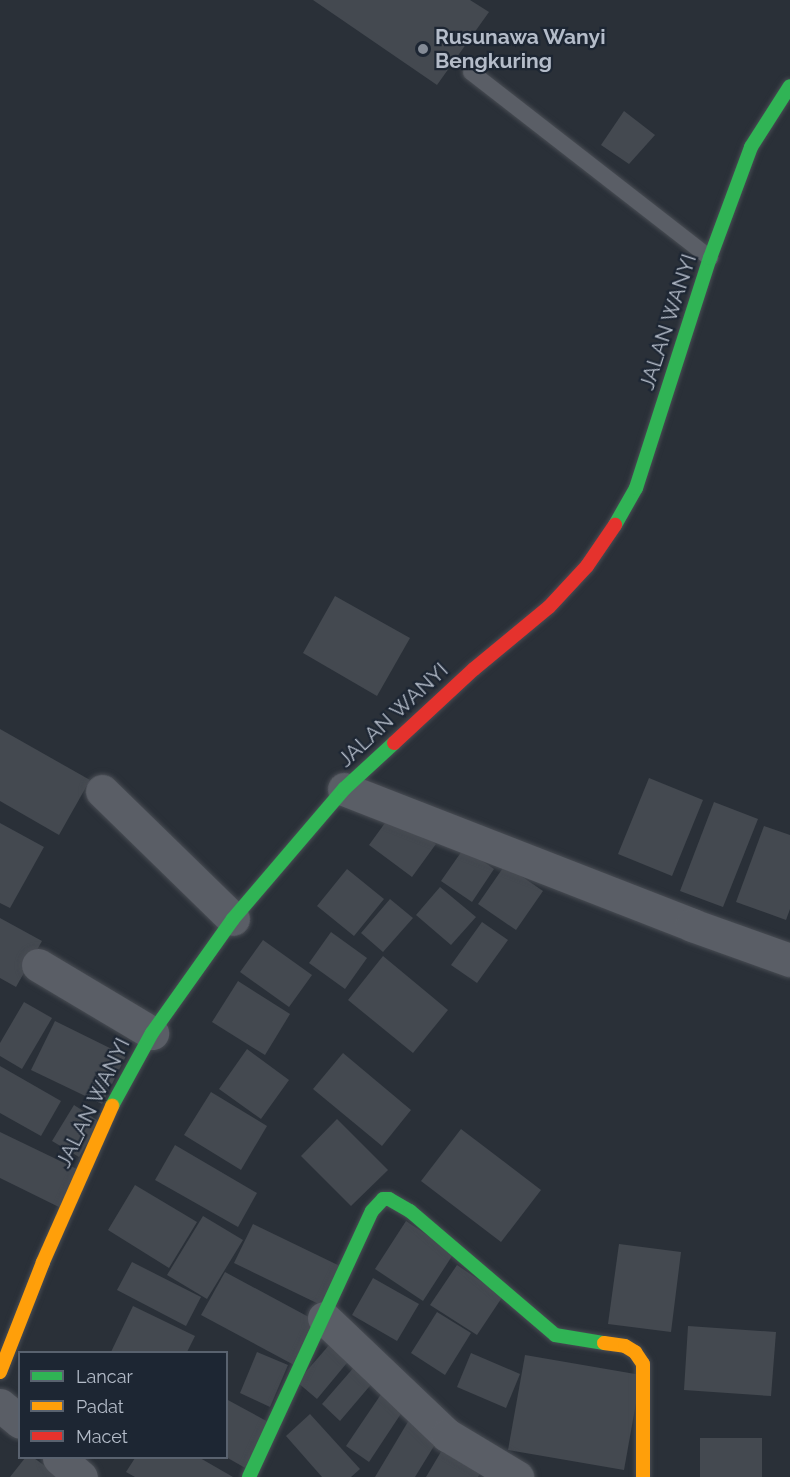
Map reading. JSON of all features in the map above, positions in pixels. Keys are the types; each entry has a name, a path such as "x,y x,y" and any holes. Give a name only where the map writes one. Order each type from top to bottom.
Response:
{"street":[{"name":"JALAN WANYI","path":"0,1370 43,1262 107,1114 152,1033 233,919 344,789 474,669 549,607 593,558 636,488 710,258 751,147 790,86"},
{"path":"344,789 692,925 790,960"},
{"path":"102,791 233,919"},
{"path":"38,965 152,1033"},
{"path":"249,1477 372,1211 379,1201 389,1199 410,1211 555,1335 626,1346 635,1352 643,1364 643,1477"},
{"path":"324,1317 447,1435 517,1477"},
{"path":"0,1405 18,1420"},
{"path":"60,1459 81,1477"}],"lane":[{"path":"471,72 710,258"}],"building":[{"name":"Rusunawa Wanyi Bengkuring","path":"313,0 470,0 489,12 437,85"},
{"path":"624,111 655,135 629,164 601,145"},
{"path":"335,596 410,638 377,696 303,653"},
{"path":"0,729 90,780 59,835 0,801"},
{"path":"649,778 703,800 672,876 618,854"},
{"path":"714,802 758,819 723,907 680,891"},
{"path":"393,812 436,844 412,877 369,845"},
{"path":"0,823 44,847 10,908 0,903"},
{"path":"764,826 790,835 790,909 786,920 736,902"},
{"path":"464,848 494,869 472,902 441,881"},
{"path":"505,865 543,891 516,930 478,904"},
{"path":"347,869 384,899 354,936 317,906"},
{"path":"440,887 476,917 451,945 416,915"},
{"path":"390,899 413,918 383,952 361,933"},
{"path":"0,918 42,941 16,987 0,978"},
{"path":"482,922 508,940 477,983 451,965"},
{"path":"331,932 367,958 345,989 309,963"},
{"path":"263,940 312,975 289,1007 240,972"},
{"path":"383,956 448,1010 413,1053 348,1000"},
{"path":"238,981 290,1014 265,1055 212,1022"},
{"path":"24,1002 52,1018 22,1069 0,1056 0,1043"},
{"path":"55,1021 126,1056 102,1104 31,1070"},
{"path":"247,1049 289,1080 261,1119 219,1089"},
{"path":"343,1053 411,1110 382,1146 313,1089"},
{"path":"0,1066 61,1101 41,1136 0,1113"},
{"path":"211,1092 267,1126 241,1170 184,1135"},
{"path":"74,1105 100,1122 79,1157 52,1141"},
{"path":"337,1119 388,1170 351,1206 301,1156"},
{"path":"461,1129 541,1190 501,1242 421,1181"},
{"path":"0,1132 81,1171 63,1209 0,1178"},
{"path":"175,1145 257,1193 238,1227 155,1180"},
{"path":"135,1185 197,1222 169,1268 108,1230"},
{"path":"203,1216 243,1240 207,1299 167,1275"},
{"path":"406,1221 454,1253 423,1301 375,1269"},
{"path":"253,1224 344,1268 325,1307 234,1263"},
{"path":"619,1244 681,1252 671,1332 608,1324"},
{"path":"132,1262 201,1297 186,1326 117,1290"},
{"path":"457,1265 503,1296 477,1335 430,1305"},
{"path":"225,1272 318,1322 294,1365 201,1315"},
{"path":"373,1278 419,1304 397,1341 352,1315"},
{"path":"133,1306 195,1336 188,1351 111,1351"},
{"path":"437,1312 471,1333 445,1375 411,1353"},
{"path":"688,1326 776,1332 771,1396 684,1390"},
{"path":"337,1336 356,1352 317,1399 297,1382"},
{"path":"257,1352 288,1365 270,1407 240,1393"},
{"path":"471,1353 520,1374 506,1408 457,1387"},
{"path":"525,1355 641,1375 624,1470 508,1450"},
{"path":"362,1358 380,1374 340,1421 322,1404"},
{"path":"388,1384 410,1400 369,1462 346,1446"},
{"path":"228,1400 272,1424 247,1469 228,1458"},
{"path":"310,1414 360,1469 351,1477 322,1477 286,1436"},
{"path":"412,1415 442,1433 415,1477 375,1477"},
{"path":"700,1438 762,1438 762,1477 700,1477"},
{"path":"448,1440 486,1462 478,1477 426,1477"},
{"path":"24,1459 35,1459 60,1477 10,1477"},
{"path":"134,1459 202,1459 233,1477 135,1477 126,1472"}],"traffic: fast":[{"path":"615,525 636,488 710,258 751,147 790,86"},
{"path":"112,1106 152,1033 233,919 344,789 394,743"},
{"path":"249,1477 372,1211 383,1199 389,1199 410,1211 555,1335 604,1343"}],"traffic: slow":[{"path":"0,1372 43,1262 112,1106"},
{"path":"604,1343 625,1346 635,1352 643,1364 643,1477"}],"traffic: jam":[{"path":"394,743 474,669 549,607 587,566 615,525"}],"place":[{"name":"Rusunawa Wanyi Bengkuring","path":"423,49"}]}
